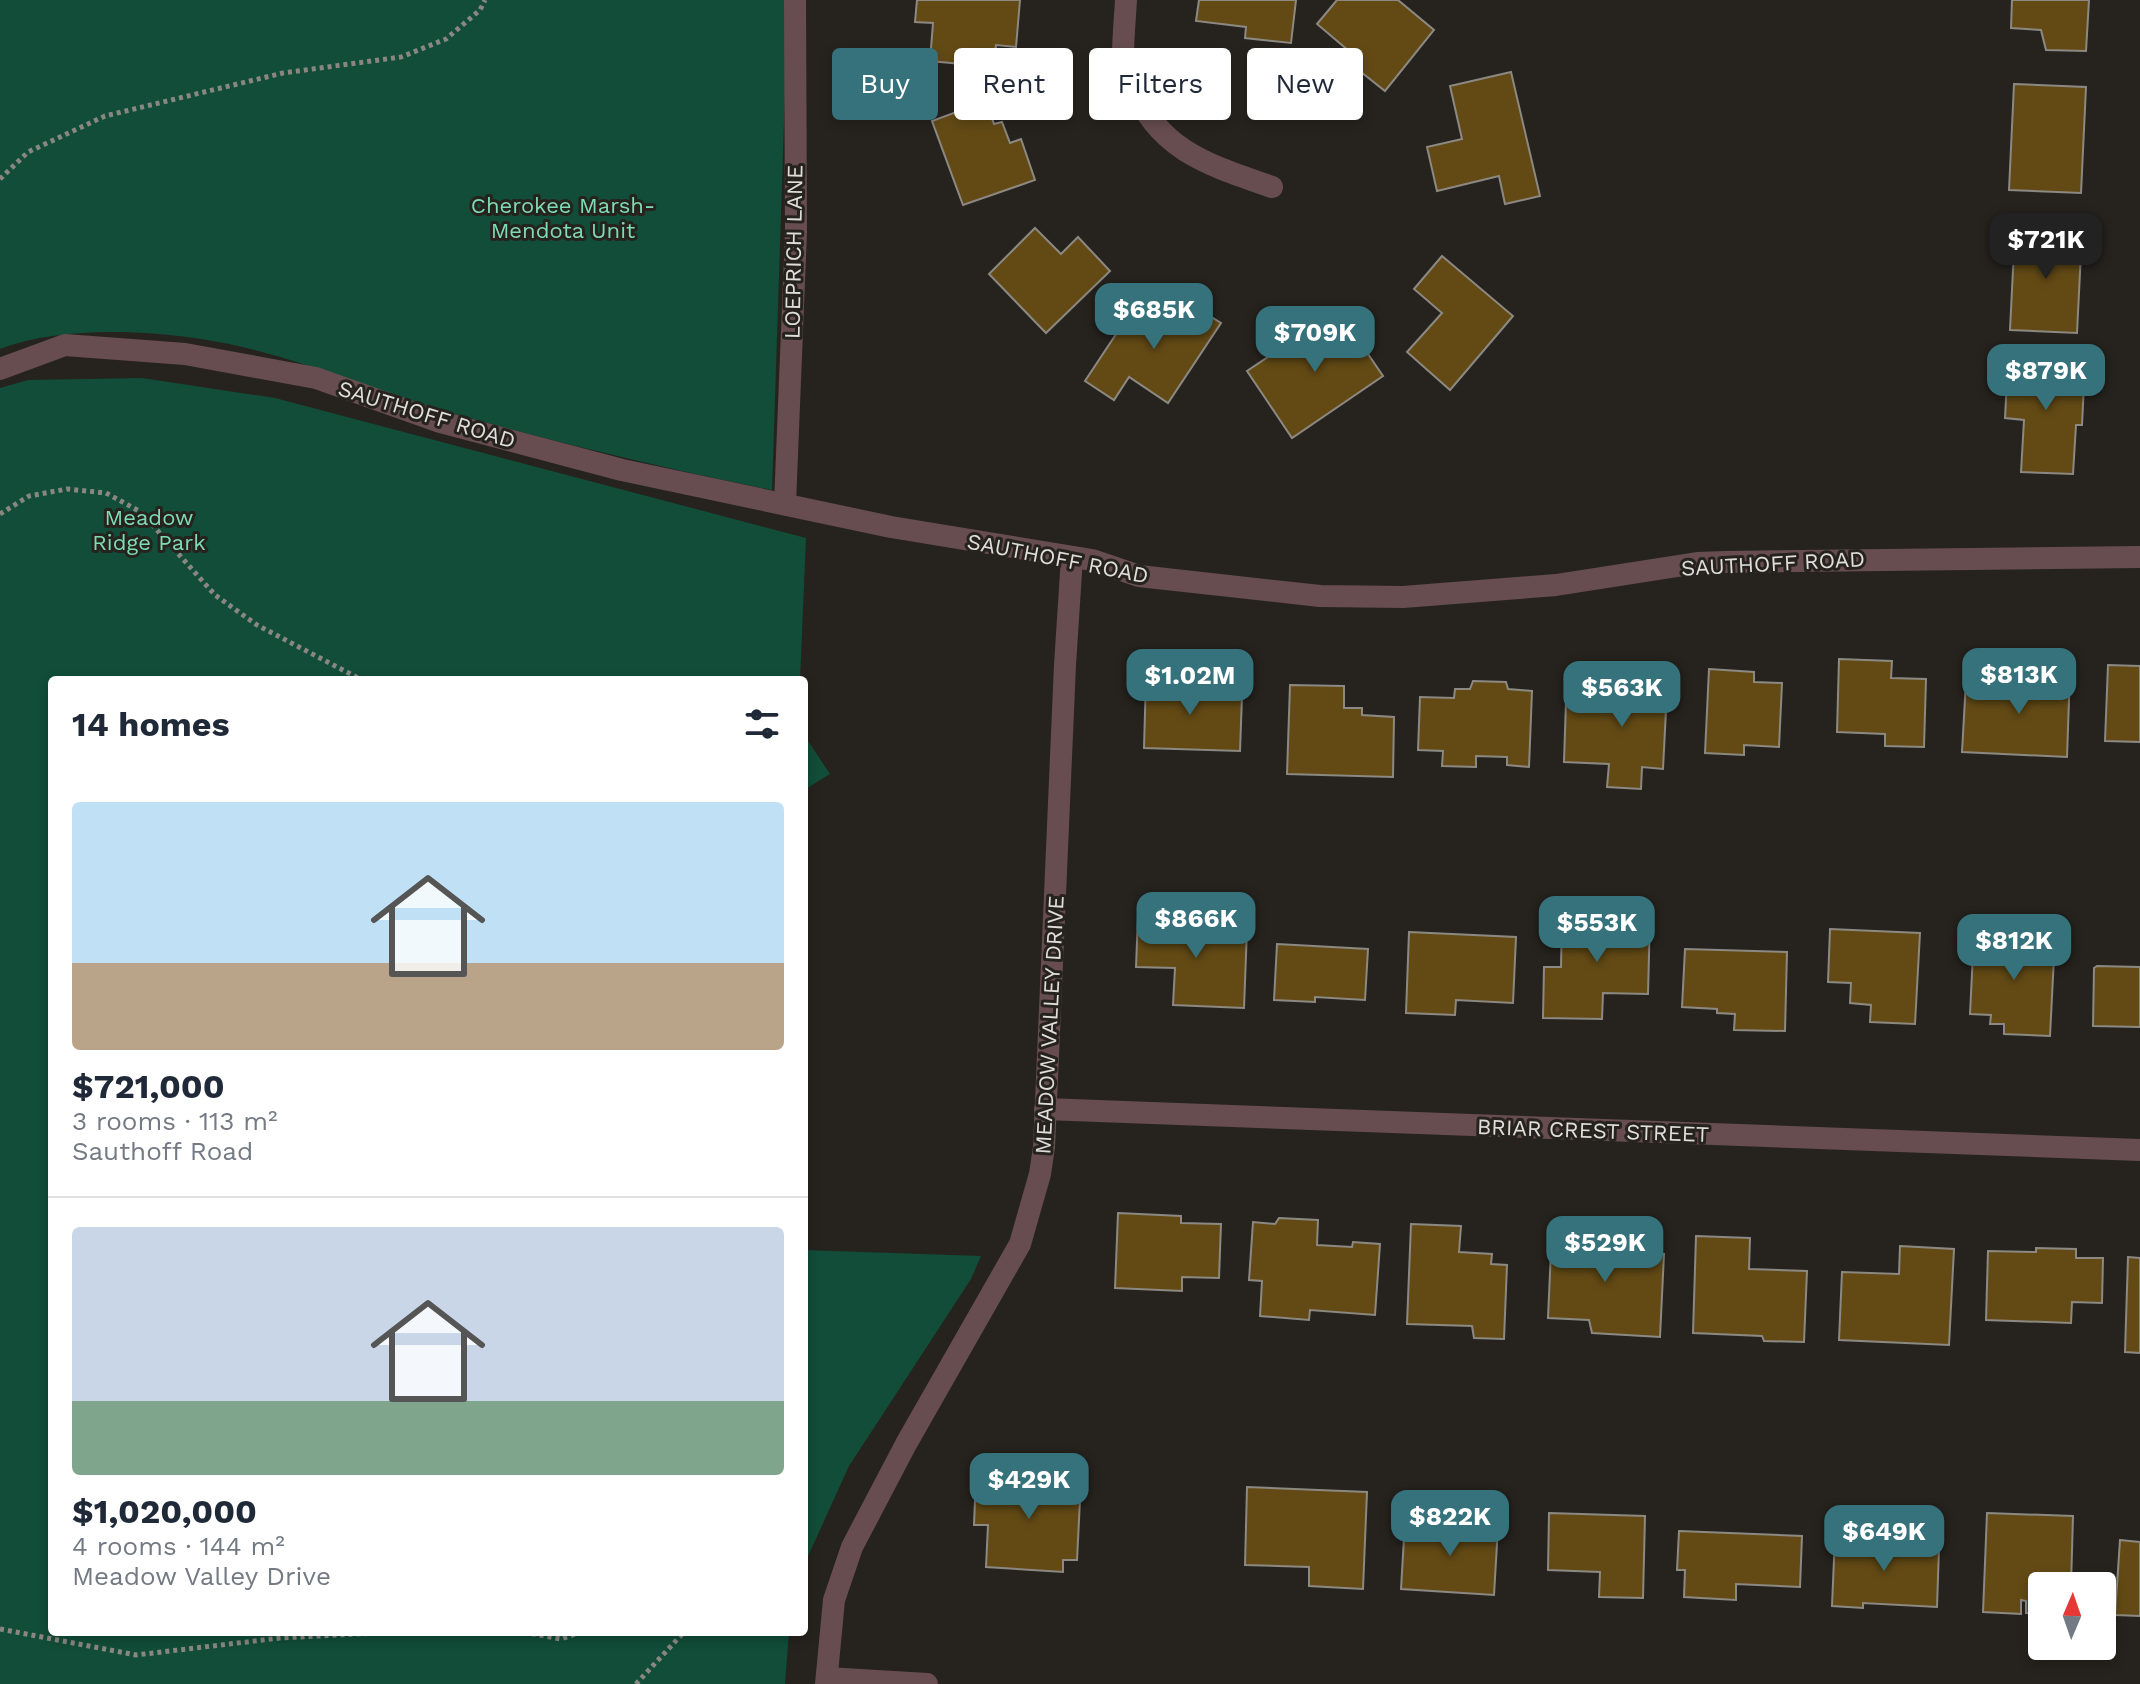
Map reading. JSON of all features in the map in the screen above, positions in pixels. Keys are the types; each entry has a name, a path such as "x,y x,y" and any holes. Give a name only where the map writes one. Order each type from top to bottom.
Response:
{"street":[{"name":"LOEPRICH LANE","path":"785,504 796,232 795,0"},
{"path":"1126,0 1123,59 1138,99 1158,128 1180,150 1211,166 1272,187"},
{"name":"SAUTHOFF ROAD","path":"0,369 65,345 185,354 316,378 437,421 622,470 891,527 1092,560 1139,576 1320,596 1403,597 1556,585 1697,563 2140,557"},
{"name":"MEADOW VALLEY DRIVE","path":"826,1681 834,1600 852,1547 906,1444 1020,1244 1040,1174 1072,557"},
{"name":"BRIAR CREST STREET","path":"1045,1109 2140,1150"},
{"path":"826,1681 927,1684"}],"path":[{"path":"0,179 28,152 105,116 283,73 401,57 446,39 480,10 485,0"},
{"path":"0,514 29,496 67,489 106,493 141,512 215,595 257,625 354,676"},
{"path":"0,1629 136,1655 319,1636"},
{"path":"545,1636 561,1639 570,1636"},
{"path":"636,1684 680,1636"}],"green space":[{"name":"Cherokee Marsh- Mendota Unit","path":"0,0 788,0 772,490 488,423 423,405 276,356 223,343 159,334 91,332 58,335 0,349"},
{"name":"Meadow Ridge Park","path":"142,378 275,398 806,538 800,676 48,676 48,1636 789,1636 785,1684 0,1684 0,388 28,380"},
{"path":"808,741 830,774 808,788"},
{"path":"808,1250 981,1256 971,1279 849,1466 808,1556"}],"building":[{"path":"917,0 1020,0 1016,47 954,48 954,63 938,62 938,48 931,48 933,23 915,22"},
{"path":"1199,0 1296,0 1291,43 1245,38 1246,27 1196,21"},
{"path":"1337,0 1398,0 1434,30 1385,91 1363,74 1363,48 1345,48 1317,24"},
{"path":"2012,0 2089,0 2086,51 2046,50 2041,30 2011,28"},
{"path":"1511,72 1540,196 1505,204 1499,176 1437,191 1427,147 1462,139 1450,86"},
{"path":"2014,84 2086,87 2081,193 2009,190"},
{"path":"954,113 954,120 1002,122 1010,143 1021,139 1035,180 963,205 932,121"},
{"path":"1035,228 1061,254 1078,237 1110,271 1046,333 989,274"},
{"path":"2015,230 2082,232 2077,333 2010,330"},
{"path":"1442,256 1513,316 1450,390 1407,352 1442,313 1414,289"},
{"path":"1178,296 1221,323 1168,403 1129,377 1114,400 1085,381 1134,307 1159,323"},
{"path":"1338,310 1383,376 1292,438 1247,371"},
{"path":"2008,361 2085,364 2082,425 2076,425 2073,474 2021,472 2024,420 2005,418"},
{"path":"1839,659 1892,661 1891,678 1926,679 1924,747 1885,746 1885,734 1837,732"},
{"path":"2108,665 2140,666 2140,742 2105,741"},
{"path":"1621,668 1668,671 1663,769 1642,767 1641,789 1607,787 1609,764 1564,762 1566,701 1620,704"},
{"path":"1709,669 1754,672 1754,682 1782,683 1779,747 1744,745 1744,755 1705,753"},
{"path":"2022,670 2070,671 2067,757 1962,752 1966,681 2021,684"},
{"path":"1146,677 1194,679 1193,694 1242,696 1240,751 1144,748"},
{"path":"1473,681 1506,682 1508,689 1532,691 1529,767 1507,765 1507,757 1476,756 1476,767 1442,766 1443,751 1418,750 1420,697 1454,698 1455,689 1470,689"},
{"path":"1290,685 1344,686 1344,708 1362,708 1362,715 1394,717 1393,777 1287,774"},
{"path":"1562,913 1650,916 1648,994 1603,993 1602,1019 1543,1018 1544,967 1561,967"},
{"path":"1138,916 1180,918 1179,926 1247,929 1244,1008 1173,1005 1175,968 1136,967"},
{"path":"1830,929 1920,933 1915,1024 1870,1022 1871,1005 1850,1003 1851,983 1828,982"},
{"path":"1409,932 1516,937 1513,1003 1456,1000 1455,1015 1406,1013"},
{"path":"1974,933 2055,937 2050,1036 2004,1034 2004,1024 1990,1024 1991,1015 1970,1014"},
{"path":"1277,944 1368,949 1365,1000 1315,997 1315,1002 1274,1000"},
{"path":"1685,949 1787,952 1785,1031 1734,1030 1735,1014 1717,1013 1717,1009 1682,1007"},
{"path":"2140,967 2140,1027 2093,1026 2094,968"},
{"path":"1118,1213 1181,1216 1181,1223 1221,1224 1219,1278 1182,1277 1182,1291 1115,1288"},
{"path":"1279,1218 1318,1220 1317,1245 1352,1247 1353,1242 1380,1244 1375,1315 1310,1310 1309,1320 1260,1316 1262,1281 1249,1280 1253,1222 1275,1224"},
{"path":"1411,1224 1461,1226 1459,1252 1492,1254 1491,1264 1507,1265 1504,1339 1474,1338 1472,1326 1407,1324"},
{"path":"1552,1228 1611,1231 1611,1252 1664,1254 1660,1337 1592,1333 1589,1320 1548,1318"},
{"path":"1696,1236 1750,1238 1749,1269 1807,1271 1804,1342 1764,1341 1762,1336 1693,1333"},
{"path":"1900,1246 1954,1249 1949,1345 1839,1340 1842,1272 1899,1274"},
{"path":"2036,1248 2076,1249 2076,1258 2103,1258 2102,1303 2072,1302 2071,1323 1986,1320 1988,1251 2036,1252"},
{"path":"2128,1257 2140,1258 2140,1353 2125,1352"},
{"path":"976,1475 1081,1480 1077,1560 1063,1560 1063,1572 986,1567 988,1525 974,1525"},
{"path":"1247,1487 1367,1492 1363,1589 1309,1586 1309,1567 1245,1565"},
{"path":"1549,1513 1645,1516 1643,1598 1599,1597 1600,1572 1548,1570"},
{"path":"1987,1513 2073,1516 2071,1572 2028,1572 2028,1613 2026,1601 2021,1600 2021,1614 1983,1612"},
{"path":"1405,1521 1498,1527 1494,1595 1401,1589"},
{"path":"1679,1531 1802,1536 1800,1587 1736,1584 1736,1600 1684,1597 1685,1570 1677,1570"},
{"path":"1835,1536 1898,1539 1898,1546 1939,1548 1937,1607 1863,1603 1863,1608 1832,1606"},
{"path":"2120,1540 2140,1542 2140,1616 2116,1615"}]}
